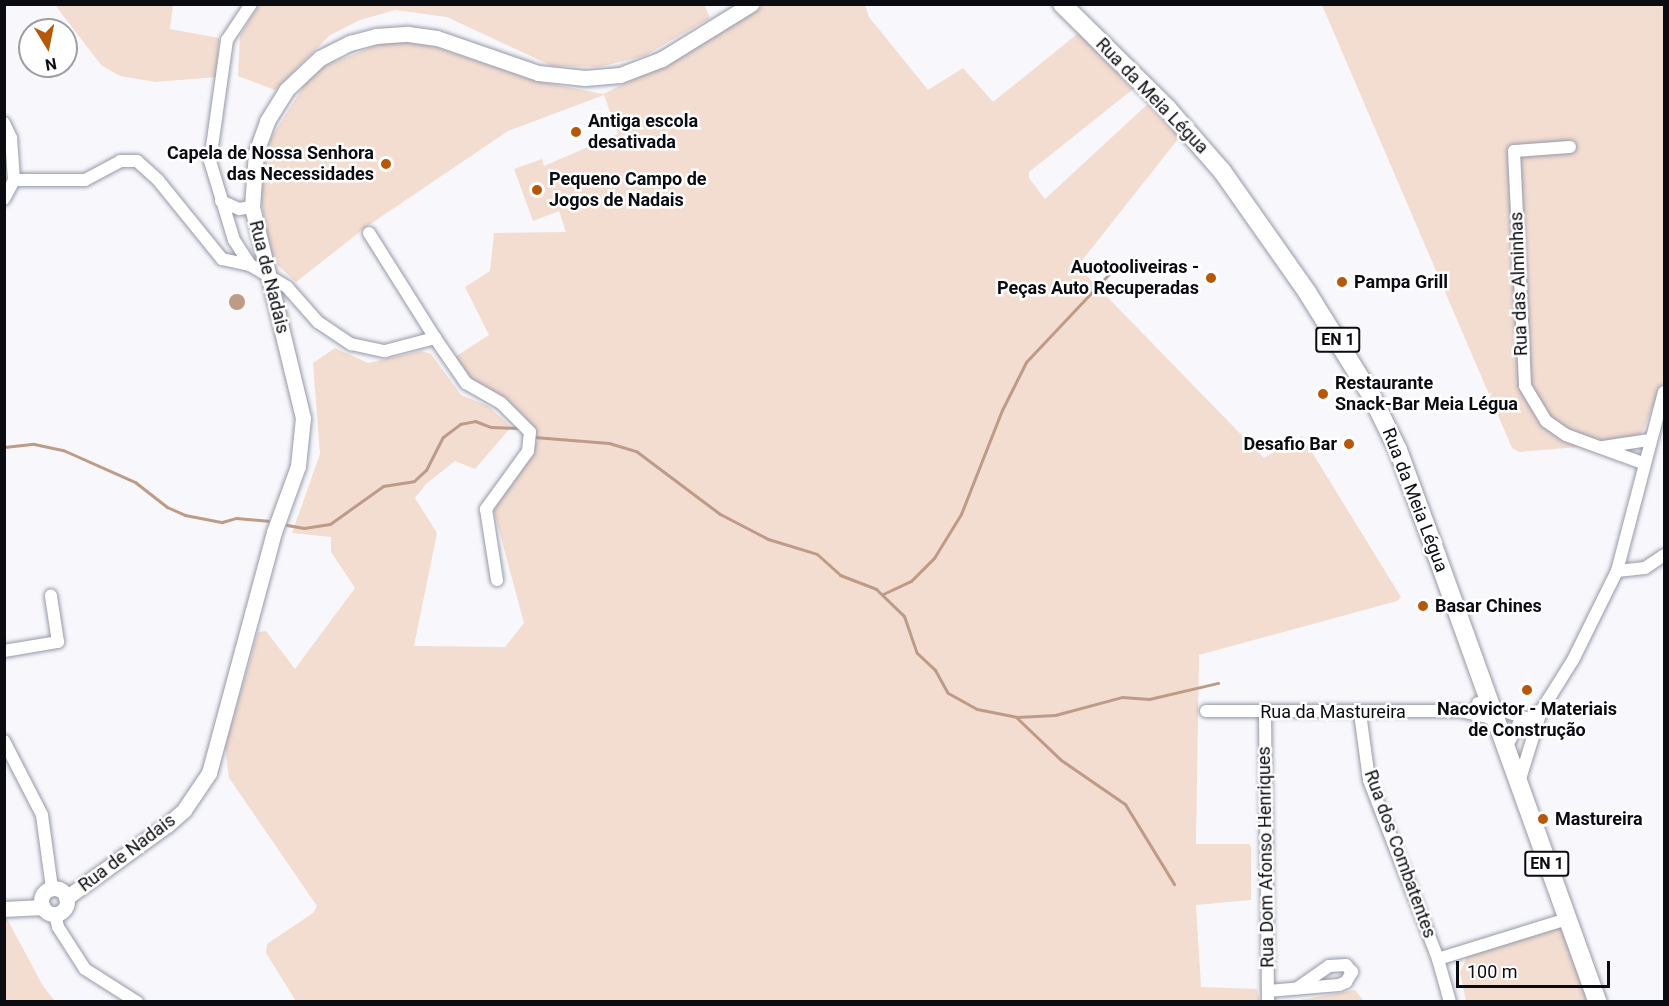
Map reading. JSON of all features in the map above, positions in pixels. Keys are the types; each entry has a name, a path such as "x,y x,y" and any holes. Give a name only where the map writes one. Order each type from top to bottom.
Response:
{"main road":[{"name":"Rua da Meia Légua","path":"1062,4 1167,108 1222,171 1350,358 1398,450 1481,680 1484,705 1503,738 1598,1002"}],"street":[{"path":"250,4 234,24 224,57 222,97 210,162 234,240 250,266"},
{"name":"Rua de Nadais","path":"66,898 184,810 209,773 217,752 274,532 303,441 303,418 252,207 256,152 267,121 294,81 320,58 350,43 376,36 408,34 437,38 538,73 602,77 662,58 751,4"},
{"path":"4,123 12,138 14,180 4,200"},
{"name":"Rua das Alminhas","path":"1570,147 1514,151 1525,387 1546,421 1566,435 1643,463"},
{"path":"14,180 85,180 120,161 137,161 158,180 222,259 250,266 269,274 287,287 318,322 351,344 385,351 435,338"},
{"path":"221,201 239,209 252,207"},
{"path":"369,233 466,383 501,403 530,432 528,451 486,509 497,580"},
{"path":"1519,786 1541,711 1573,660 1617,571 1649,440 1665,392"},
{"name":"Rua das Alminhas","path":"1602,447 1649,440"},
{"path":"1617,571 1645,568 1665,555"},
{"path":"4,651 58,642 51,596"},
{"name":"Rua da Mastureira","path":"1206,711 1360,713 1460,711 1484,705 1526,718"},
{"name":"Rua Dom Afonso Henriques","path":"1265,711 1268,996"},
{"path":"1503,738 1526,718 1541,711"},
{"name":"Rua dos Combatentes","path":"1360,713 1369,780 1438,959 1450,1002"},
{"path":"1503,738 1520,743 1533,735"},
{"path":"4,741 42,815 52,888"},
{"path":"4,909 49,910 63,910 66,898 60,889 52,888 42,896 49,910 58,927 85,969 137,1002"},
{"path":"1438,959 1567,919"},
{"path":"1268,996 1297,988"}],"shaded area":[{"path":"704,4 710,18 644,56 599,67 552,66 447,17 395,10 360,20 330,35 275,90 238,76 240,36 259,5"},
{"path":"766,4 865,5 869,17 928,90 963,68 993,102 1081,31 1137,86 1029,172 1029,178 1045,199 1151,101 1182,134 1080,263 1080,269 1264,458 1302,436 1401,597 1397,601 1199,655 1196,844 1249,844 1251,847 1251,900 1196,905 1201,987 1257,989 1260,1002 296,1001 266,953 267,944 313,913 317,906 229,778 225,747 258,632 266,631 295,669 355,588 331,552 331,537 292,533 320,454 313,363 335,348 368,363 421,351 431,354 461,395 488,406 511,427 475,469 455,461 426,484 415,498 437,533 414,646 505,647 524,623 493,508 538,440 522,413 469,382 455,357 489,335 465,287 490,271 494,233 566,232 559,211 533,221 514,169 542,159 544,166 618,134 604,95 508,131 366,227 296,282 272,260 260,195 263,167 271,138 307,81 324,66 390,40 423,43 536,81 603,94 684,55"},
{"path":"55,5 173,5 170,29 219,38 216,77 156,82 120,76 101,65 78,35 78,18 65,18"},
{"path":"1322,5 1664,5 1664,381 1638,442 1519,452 1512,448"},
{"path":"234,294 240,294 245,302 243,308 234,310 229,305 229,299"},
{"path":"5,915 43,986 55,1001 5,1002"},
{"path":"1563,925 1594,1001 1466,1001 1460,972 1468,955"},
{"path":"1355,990 1364,1001 1294,1001"}],"waterway":[{"path":"883,594 911,581 934,558 961,514 1002,410 1026,362 1110,273"},
{"path":"287,525 304,528 330,524 383,486 414,481 426,470 443,437 460,424 475,421 491,427 518,428"},
{"path":"534,437 609,443 636,451 720,514 768,539 817,554 840,575 876,589 904,616 917,653 935,670 948,693 977,709 1017,717 1055,715 1122,697 1149,699 1218,683"},
{"path":"4,447 34,444 63,450 135,482 167,507 185,515 222,522 236,518 268,521"},
{"path":"1017,718 1061,760 1125,804 1174,884"}],"place":[{"name":"Antiga escola desativada","path":"576,132"},
{"name":"Capela de Nossa Senhora das Necessidades","path":"386,164"},
{"name":"Pequeno Campo de Jogos de Nadais","path":"537,190"},
{"name":"Auotooliveiras - Peças Auto Recuperadas","path":"1211,278"},
{"name":"Pampa Grill","path":"1342,282"},
{"name":"Restaurante Snack-Bar Meia Légua","path":"1323,394"},
{"name":"Desafio Bar","path":"1349,444"},
{"name":"Basar Chines","path":"1423,606"},
{"name":"Nacovictor - Materiais de Construção","path":"1527,690"},
{"name":"Mastureira","path":"1543,819"}]}
